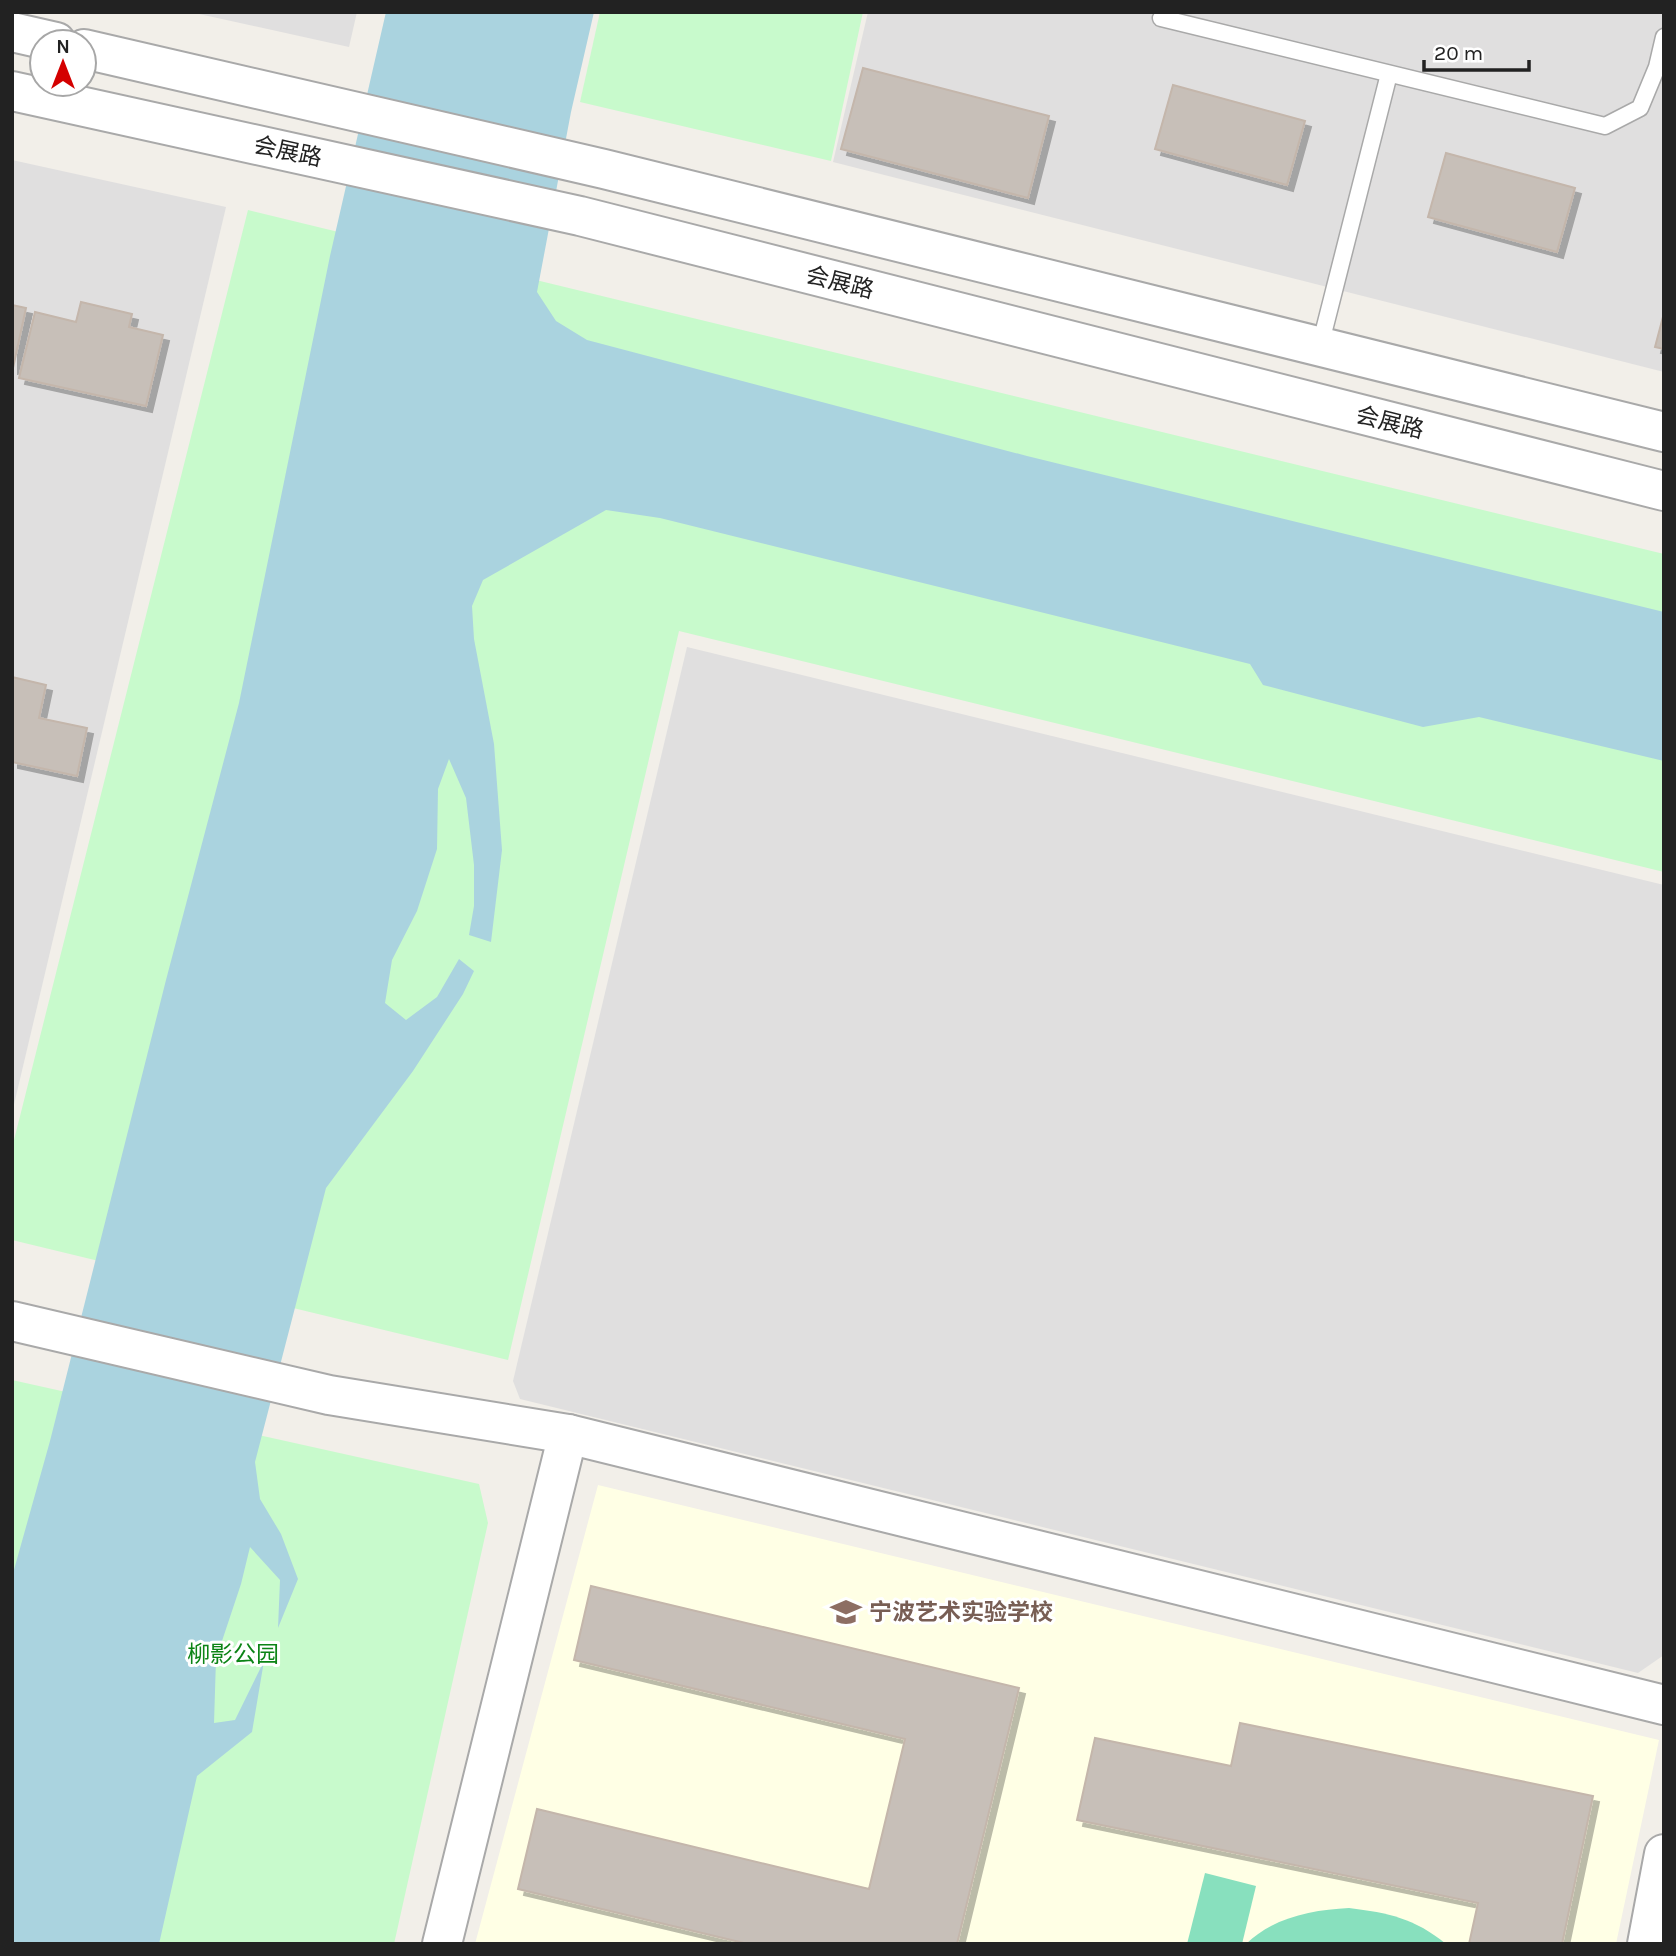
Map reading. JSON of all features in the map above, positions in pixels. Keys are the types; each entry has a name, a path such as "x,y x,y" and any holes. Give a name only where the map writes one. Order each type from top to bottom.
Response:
{"street":[{"path":"98,51 604,169 1664,432"},
{"name":"会展路","path":"12,91 580,216 1664,491"},
{"path":"12,1321 329,1395 568,1434 1664,1705"},
{"path":"442,1944 568,1434"},
{"path":"1647,1944 1664,1854"}],"lane":[{"path":"1161,18 1605,126 1640,108 1657,66 1664,37"},
{"path":"1320,347 1389,74"}],"shaded area":[{"path":"190,12 357,12 349,47"},
{"path":"868,12 1664,12 1664,372 833,162"},
{"path":"12,160 226,207 12,1113"},
{"path":"687,647 1664,885 1664,1655 1638,1673 520,1399 513,1381"},
{"name":"宁波艺术实验学校","path":"598,1485 1659,1740 1616,1944 475,1944"}],"green space":[{"path":"600,12 863,12 831,161 580,102"},
{"path":"248,210 1664,554 1664,872 679,631 508,1360 12,1240 12,1148"},
{"name":"柳影公园","path":"12,1380 479,1484 488,1523 394,1944 12,1944"},
{"path":"1205,1873 1256,1886 1242,1944 1187,1944"},
{"path":"1349,1908 1400,1918 1423,1928 1446,1944 1246,1944 1281,1921 1321,1911"}],"water":[{"path":"386,12 594,12 571,112 537,292 556,321 587,340 1027,456 1664,612 1664,761 1479,717 1423,727 1263,685 1250,664 660,518 606,510 483,580 472,606 474,639 494,744 502,850 491,942 469,935 474,906 474,865 466,798 449,759 438,789 437,849 417,911 392,960 385,1003 406,1020 437,997 459,959 474,971 463,994 413,1071 326,1188 255,1462 260,1499 281,1534 298,1579 278,1628 280,1580 250,1547 241,1584 216,1659 214,1723 235,1720 264,1661 252,1732 197,1776 159,1944 12,1944 12,1577 50,1441 239,703 330,256"}],"building":[{"path":"863,68 1049,116 1028,198 841,149"},
{"path":"1173,85 1305,121 1287,185 1155,149"},
{"path":"1446,153 1575,188 1557,252 1428,217"},
{"path":"81,302 132,314 129,327 163,335 146,406 19,378 35,312 76,322"},
{"path":"12,305 26,308 13,368 12,368"},
{"path":"1664,313 1664,349 1655,347"},
{"path":"12,677 46,685 39,718 87,728 77,776 12,762"},
{"path":"591,1586 1019,1688 957,1944 748,1944 518,1889 537,1809 869,1889 905,1739 574,1660"},
{"path":"1240,1723 1593,1796 1562,1944 1469,1944 1478,1903 1077,1820 1095,1738 1231,1766"}],"place":[{"name":"宁波艺术实验学校","path":"846,1612"}]}
